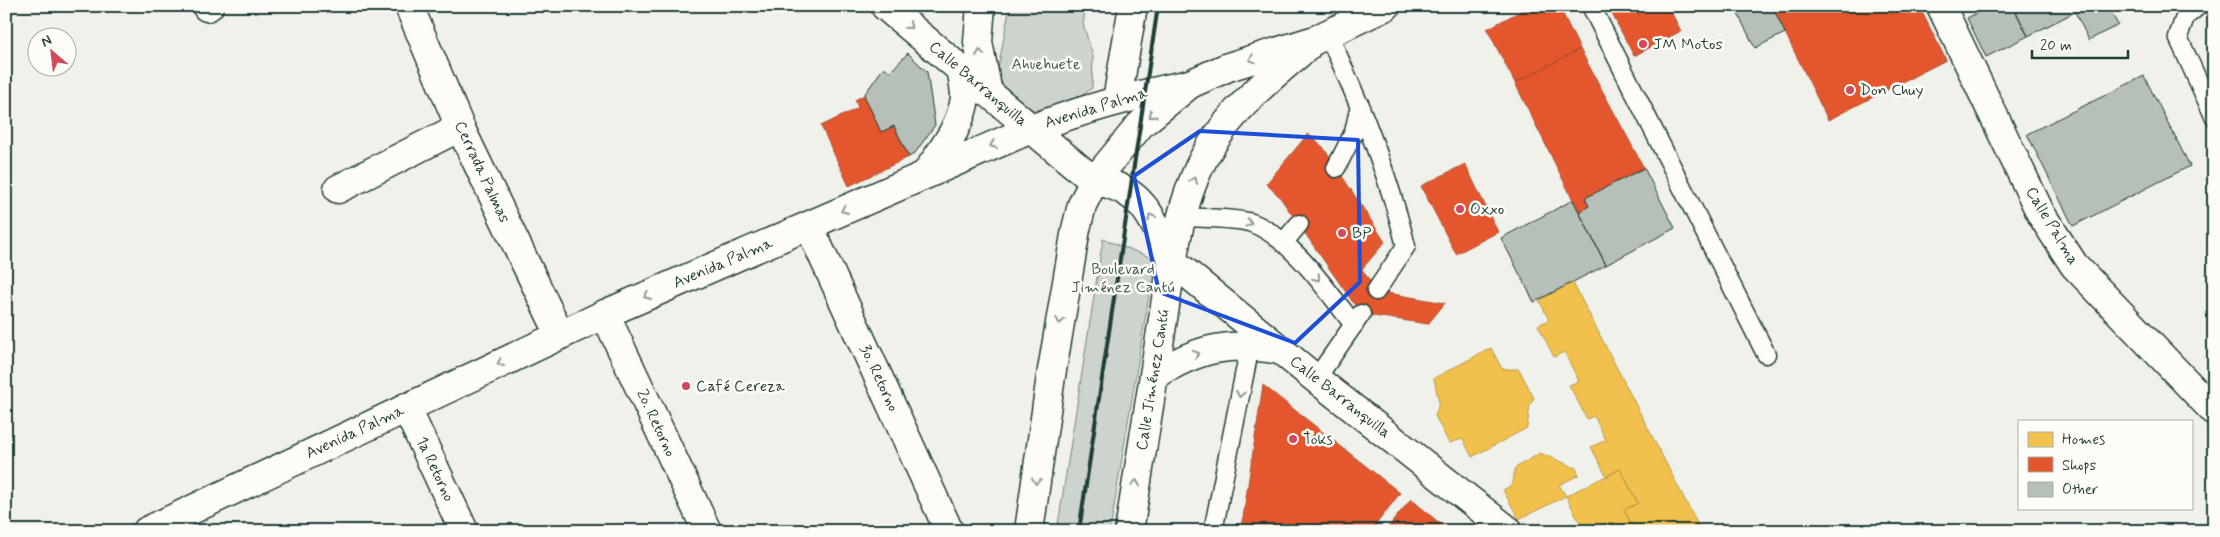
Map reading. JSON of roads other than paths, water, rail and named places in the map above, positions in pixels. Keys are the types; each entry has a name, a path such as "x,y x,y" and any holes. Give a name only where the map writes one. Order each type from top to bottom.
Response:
{"main road":[{"name":"Cerrada Palmas","path":"409,6 460,127 560,335"},
{"name":"Calle Barranquilla","path":"885,6 962,73 1094,182"},
{"path":"1117,100 1133,6"},
{"path":"1321,37 1386,6"},
{"name":"Calle Palma","path":"1940,6 2042,214 2074,265 2214,411"},
{"path":"932,46 946,46 960,37 981,9"},
{"path":"981,9 978,42 988,93"},
{"name":"Avenida Palma","path":"147,531 605,314 1031,129 1068,114 1117,100 1190,84 1228,67 1321,37"},
{"name":"Calle Jiménez Cantú","path":"1129,531 1172,260 1192,182 1206,154 1232,115 1274,74 1321,37"},
{"path":"926,174 950,138 960,118 965,96 962,73"},
{"path":"1029,531 1051,376 1076,229 1082,205 1094,182 1141,124 1190,84"},
{"path":"338,189 460,127"},
{"path":"1094,182 1107,183 1120,188 1140,202 1148,211 1172,260"},
{"name":"3o. Retorno","path":"809,226 948,531"},
{"name":"Calle Barranquilla","path":"1172,260 1316,379 1509,531"},
{"name":"2o. Retorno","path":"605,314 706,531"},
{"path":"1154,376 1194,354 1216,348 1250,346 1281,350"},
{"name":"1a Retorno","path":"406,408 464,531"}],"lane":[{"path":"1591,6 1766,354"},
{"path":"2198,6 2185,17 2178,37 2214,116"},
{"path":"1321,37 1360,104 1396,205 1406,246 1376,291"},
{"path":"1336,168 1354,132 1360,104"},
{"path":"1183,217 1250,222 1274,235 1358,319 1316,379"},
{"path":"1283,243 1299,224"},
{"path":"1213,531 1250,346"}],"railway":[{"path":"1079,531 1158,6"}],"place":[{"name":"JM Motos","path":"1643,44"},
{"name":"Don Chuy","path":"1850,90"},
{"name":"Oxxo","path":"1460,209"},
{"name":"BP","path":"1342,233"},
{"name":"Café Cereza","path":"686,386"},
{"name":"Toks","path":"1293,439"}],"park label":[{"name":"Ahuehuete","path":"1046,64"},
{"name":"Boulevard Jiménez Cantú","path":"1123,278"}]}
